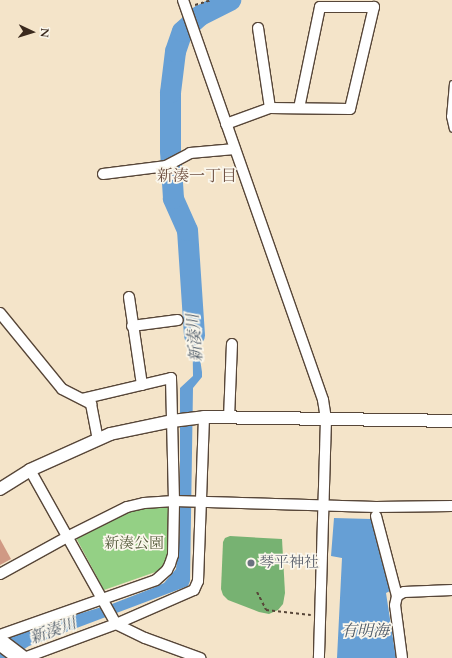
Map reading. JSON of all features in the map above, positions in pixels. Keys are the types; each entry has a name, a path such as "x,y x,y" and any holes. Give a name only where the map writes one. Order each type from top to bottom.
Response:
{"highway":[{"path":"0,642 21,657"}],"street":[{"path":"226,124 270,108 350,109 374,7 320,7 299,108"},
{"path":"185,8 324,400 326,418 319,658"},
{"path":"258,28 270,108"},
{"path":"103,174 166,166 190,153 235,149"},
{"path":"129,297 132,326 142,385"},
{"path":"0,313 62,389 91,404 98,439"},
{"path":"132,326 178,320"},
{"path":"229,418 232,344"},
{"path":"0,635 104,601 156,580 167,570 173,555 176,501 172,378 82,400"},
{"path":"0,489 30,470 98,439 174,421 201,418 326,418 452,421"},
{"path":"21,657 190,594 197,586 201,418"},
{"path":"30,470 115,622 145,638 200,658"},
{"path":"0,574 67,537 127,507 176,501 323,505 452,506"},
{"path":"376,516 398,596 395,605 402,658"},
{"path":"398,596 404,592 452,590"}],"lane":[{"path":"452,83 449,116 452,129"}],"path":[{"path":"185,8 211,0"},
{"path":"257,592 266,610 320,615"}],"green space":[{"name":"新湊公園","path":"171,505 168,552 164,569 104,590 75,536 127,510"},
{"path":"230,536 282,539 285,593 283,604 278,610 269,614 259,612 228,600 223,595 221,589 223,542 225,538"}],"water":[{"path":"192,306 202,377 193,388 190,581 188,586 29,646 10,658 0,658 0,643 14,633 112,604 153,588 164,583 176,569 180,532 180,388 193,376"},
{"name":"有明海","path":"334,518 371,519 394,589 386,593 396,658 337,658 342,558 331,556"}],"building":[{"path":"0,539 11,559 0,565"}],"waterway":[{"name":"新湊川","path":"194,335 187,230 173,198 170,150 170,92 175,51 182,31 200,15 230,0"},
{"name":"新湊川","path":"200,15 203,9"}],"place":[{"name":"琴平神社","path":"251,563"}],"district":[{"name":"新湊一丁目","path":"197,176"}]}
